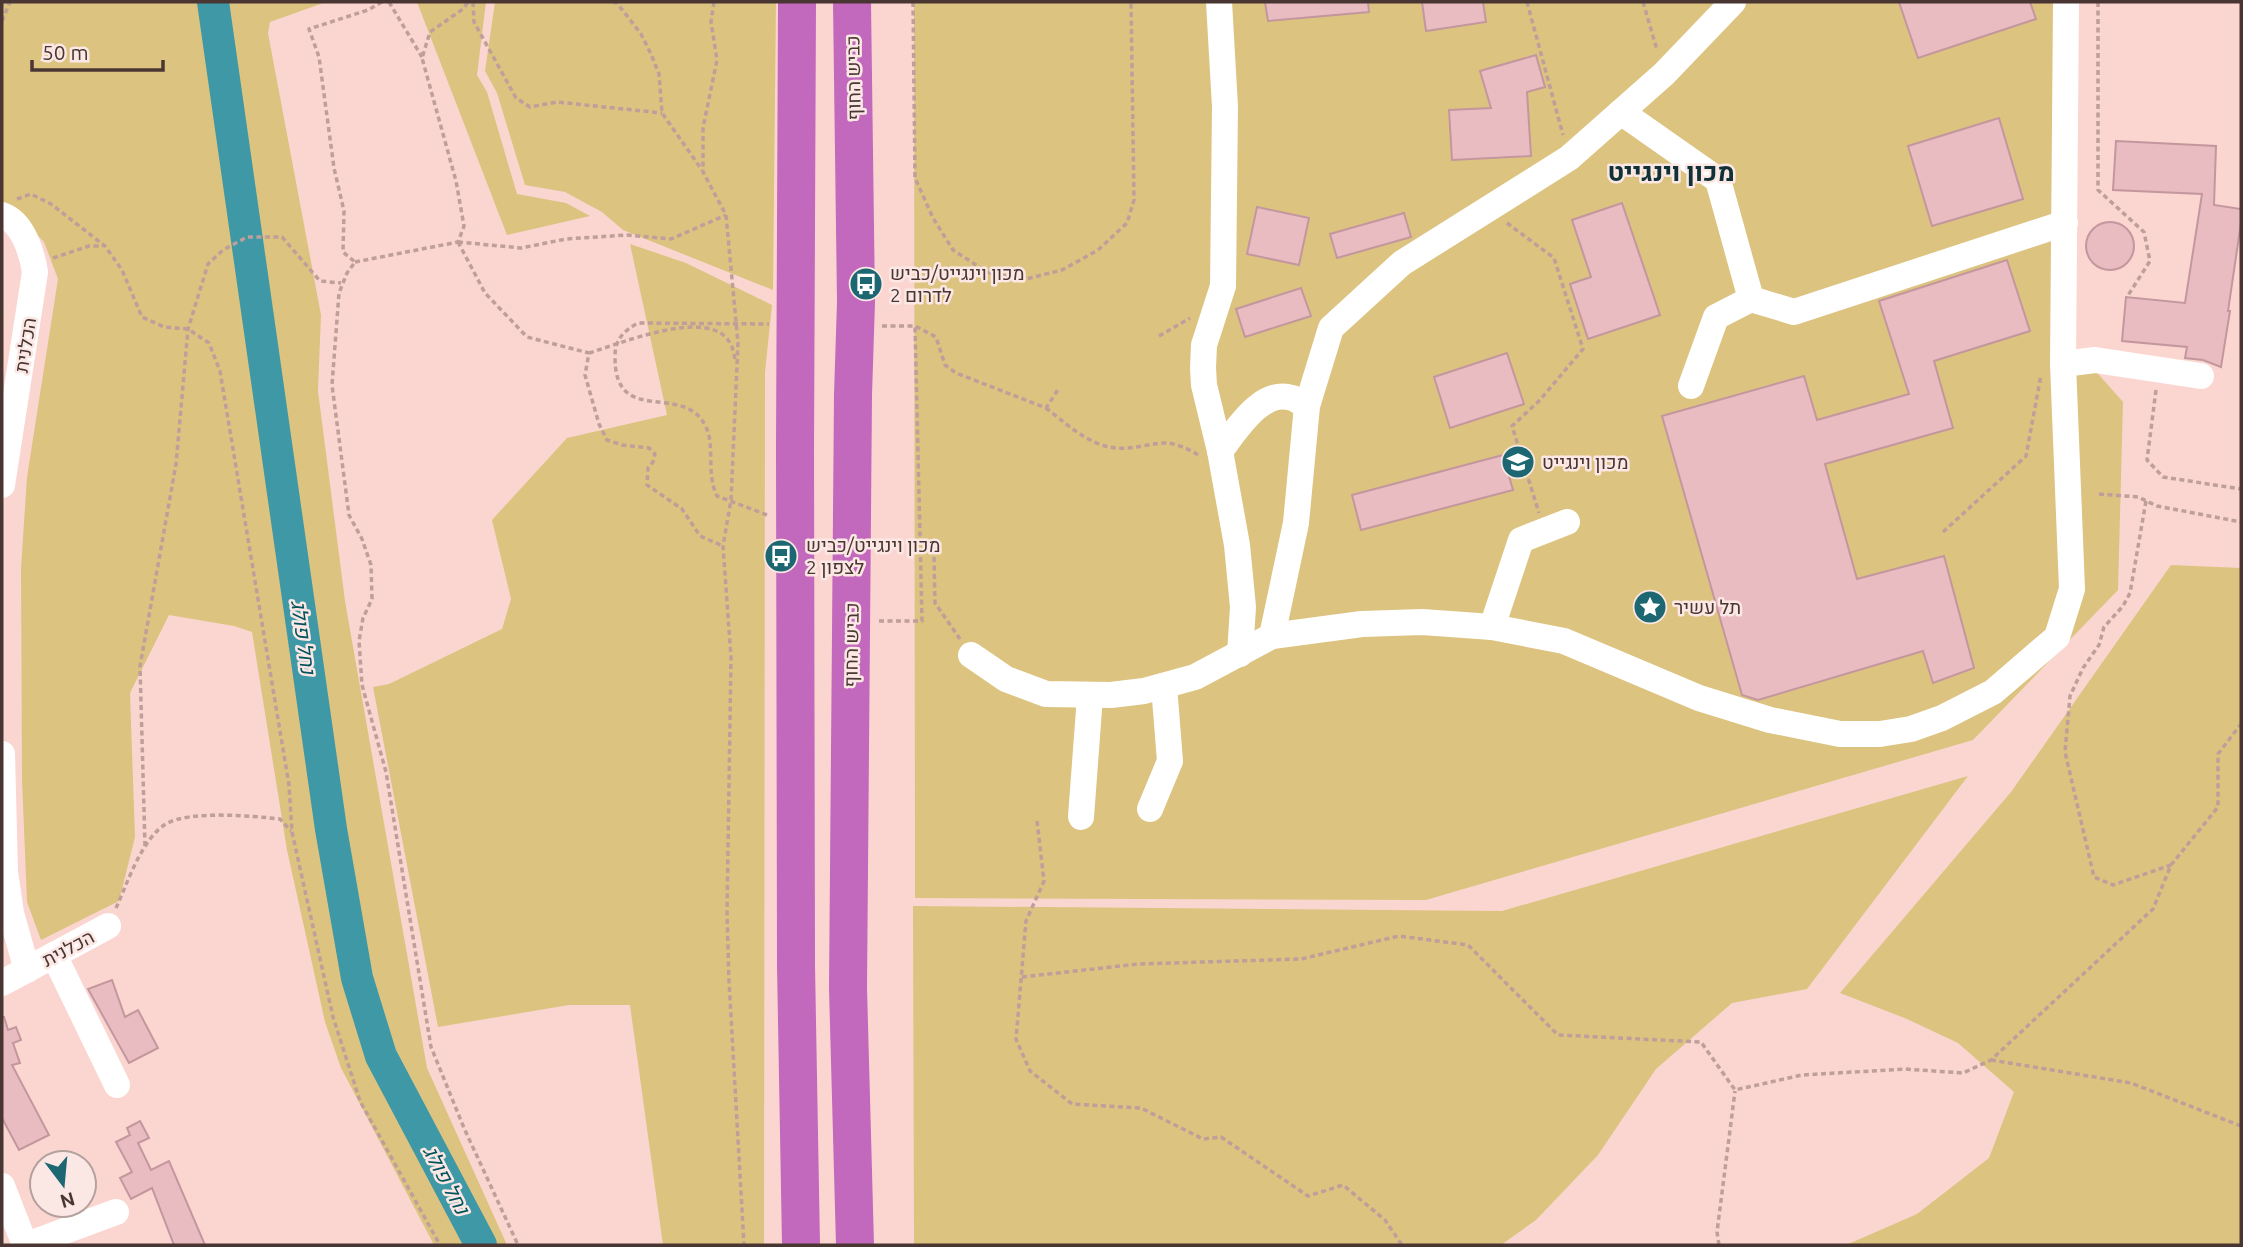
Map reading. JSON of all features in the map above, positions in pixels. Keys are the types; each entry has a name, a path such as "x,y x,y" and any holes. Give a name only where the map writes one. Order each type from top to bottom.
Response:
{"highway":[{"path":"797,2 796,965 801,1245"},
{"name":"כביש החוף","path":"852,2 856,302 848,988 855,1245"}],"street":[{"path":"1219,2 1225,107 1223,286 1204,345 1203,368 1204,385 1237,545 1243,607 1240,654"},
{"path":"1272,636 1296,523 1307,406 1331,328 1402,263 1569,158 1664,74 1733,2"},
{"path":"971,655 1006,679 1046,694 1111,695 1164,686 1195,677 1272,636 1362,624 1422,622 1492,627 1564,640 1699,698 1770,720 1840,734 1880,734 1911,729 1942,718 1993,692 2057,637 2072,589 2063,364 2066,2"},
{"path":"1621,112 1718,180 1751,299"},
{"name":"הכלנית","path":"2,485 35,272 26,240 15,224 4,215"},
{"path":"1691,386 1716,317 1751,299 1794,312 2064,223"},
{"path":"2063,364 2095,360 2201,376"},
{"path":"1222,462 1258,406 1271,399 1291,397 1307,406"},
{"path":"1492,627 1521,540 1556,527"},
{"path":"1150,809 1170,761 1164,686"},
{"path":"1080,817 1090,696"},
{"name":"הכלנית","path":"2,754 5,872 11,913 27,970"},
{"name":"הכלנית","path":"2,983 108,926"},
{"path":"54,955 117,1085"},
{"path":"2,1186 26,1245 116,1212"}],"path":[{"path":"2,21 10,2"},
{"path":"355,262 344,252 344,211 334,169 319,57 309,29 368,10 382,2"},
{"path":"389,2 422,58 456,181 464,226 458,242 485,293 527,337 589,353 664,330 689,326 712,329 730,341 737,364"},
{"path":"422,58 430,32 471,2"},
{"path":"471,2 474,22 516,97 530,107 557,102 662,114"},
{"path":"615,2 641,34 651,54 659,74 662,114 703,172 726,215 738,343 731,500 723,546 732,657 727,913 744,1245"},
{"path":"703,172 703,128 717,60 711,22 714,2"},
{"path":"912,2 915,178 933,218 953,250 987,272 1022,280 1062,270 1098,250 1127,223 1134,200 1131,2"},
{"path":"1527,2 1569,158"},
{"path":"1643,2 1664,74"},
{"path":"2098,2 2098,190 2144,232 2150,261 2126,297"},
{"path":"4,215 11,202 31,194 51,204 105,246 121,270 142,317 164,327 188,329 209,343 220,372 289,785 292,832 333,1017 360,1101 440,1245"},
{"path":"1488,210 1554,258 1583,349 1540,400 1512,426 1556,527"},
{"path":"518,1245 464,1129 431,1047 386,772 362,685 359,641 363,618 372,599 371,565 362,539 349,515 332,384 335,316 341,283 355,262 458,242 521,248 566,239 626,235 671,239 726,215"},
{"path":"145,846 140,666 176,464 188,329 208,264 223,250 247,237 282,237 320,281 341,283"},
{"path":"35,272 43,263 54,257 89,246 105,246"},
{"path":"660,321 638,323 624,331 615,351 616,376 628,396 685,408 698,417 707,428 712,487 717,496 795,527"},
{"path":"852,621 922,621 915,327 936,337 945,365 956,373 1046,408 1075,430 1105,446 1135,449 1166,443 1186,448 1208,460 1222,462"},
{"path":"589,353 585,375 599,424 607,440 622,445 649,448 655,454 648,468 646,485 682,509 699,536 723,546"},
{"path":"1942,532 2026,456 2042,371 2063,364"},
{"path":"2159,370 2147,460 2163,477 2241,489"},
{"path":"1046,408 1059,388"},
{"path":"2099,494 2124,495 2157,506 2241,522"},
{"path":"2146,501 2130,593 2105,627 2099,645 2083,668 2070,696 2065,752 2094,877 2112,885 2171,864"},
{"path":"934,556 935,603 971,655"},
{"path":"1735,1090 1802,1075 1905,1069 1963,1073 1991,1060 2153,909 2171,864 2218,807 2218,754 2241,724"},
{"path":"108,926 145,846 166,824 193,816 280,819 292,832"},
{"path":"1037,821 1044,881 1026,921 1016,1039 1030,1072 1072,1104 1141,1108 1203,1139 1221,1137 1308,1196 1343,1185 1385,1220 1402,1245"},
{"path":"1022,977 1138,964 1301,958 1399,936 1468,945 1558,1035 1701,1042 1735,1090 1717,1232 1719,1245"},
{"path":"1991,1060 2131,1083 2241,1126"}],"shaded area":[{"path":"2,2 326,2 270,22 268,33 321,315 318,391 345,601 427,1068 507,1245 434,1245 341,1068 325,1022 287,850 252,632 234,626 169,615 130,693 135,837 119,901 41,940 27,902 22,780 21,568 27,477 58,279 44,242 20,217 2,215"},
{"path":"417,2 486,2 477,75 487,92 517,194 566,203 590,216 507,235"},
{"path":"495,2 776,2 773,290 623,230 602,212 565,192 525,185 497,93 485,71"},
{"name":"מכון וינגייט","path":"914,2 2066,2 2069,341 2123,402 2118,590 1973,740 1426,900 915,898"},
{"path":"630,244 686,263 772,305 765,372 764,1245 663,1245 630,1005 569,1005 438,1027 373,687 389,684 502,629 511,599 492,520 567,438 667,415"},
{"path":"2171,565 2241,568 2241,1245 1846,1245 1917,1214 1989,1158 2014,1092 1958,1043 1907,1019 1840,993 2011,792"},
{"path":"1968,776 1807,989 1732,1003 1656,1069 1598,1155 1536,1220 1501,1245 914,1245 913,906 1502,911"}],"building":[{"path":"1265,2 1368,2 1369,12 1268,21"},
{"path":"1422,2 1483,2 1486,22 1426,31"},
{"path":"1899,2 2030,2 2036,19 1918,58"},
{"path":"1536,55 1545,87 1527,92 1531,156 1452,160 1449,110 1491,108 1480,71"},
{"path":"1999,118 2023,199 1932,226 1908,146"},
{"path":"2116,141 2216,146 2214,205 2241,209 2221,367 2203,360 2185,358 2187,347 2122,341 2126,297 2185,303 2202,194 2113,190"},
{"path":"1622,203 1660,315 1588,339 1570,284 1591,277 1572,220"},
{"path":"1257,207 1309,218 1299,265 1247,254"},
{"path":"1404,213 1411,237 1337,258 1330,234"},
{"path":"2110,222 2127,229 2134,246 2127,263 2110,270 2093,263 2086,246 2093,229"},
{"path":"2007,260 2030,331 1934,361 1953,428 1825,464 1857,579 1944,556 1974,668 1933,683 1923,651 1758,700 1742,695 1662,416 1804,376 1817,420 1909,394 1879,301"},
{"path":"1301,288 1311,316 1245,337 1236,309"},
{"path":"1507,353 1524,404 1450,428 1434,377"},
{"path":"1503,455 1513,490 1361,530 1352,495"},
{"path":"112,980 125,1017 138,1010 158,1048 129,1063 88,989"},
{"path":"2,1017 8,1030 16,1027 21,1040 13,1043 20,1063 12,1065 49,1135 19,1150 2,1118"},
{"path":"140,1121 149,1138 138,1143 151,1170 169,1161 205,1245 174,1245 152,1188 131,1199 120,1178 132,1172 116,1142 130,1135 127,1128"}],"waterway":[{"name":"נחל פולג","path":"213,2 331,829 357,978 381,1056 481,1245"}],"place":[{"name":"מכון וינגייט/כביש 2 לדרום","path":"866,284"},
{"name":"מכון וינגייט","path":"1518,462"},
{"name":"מכון וינגייט/כביש 2 לצפון","path":"781,556"},
{"name":"תל עשיר","path":"1650,607"}],"district":[{"name":"מכון וינגייט","path":"1671,172"}]}
